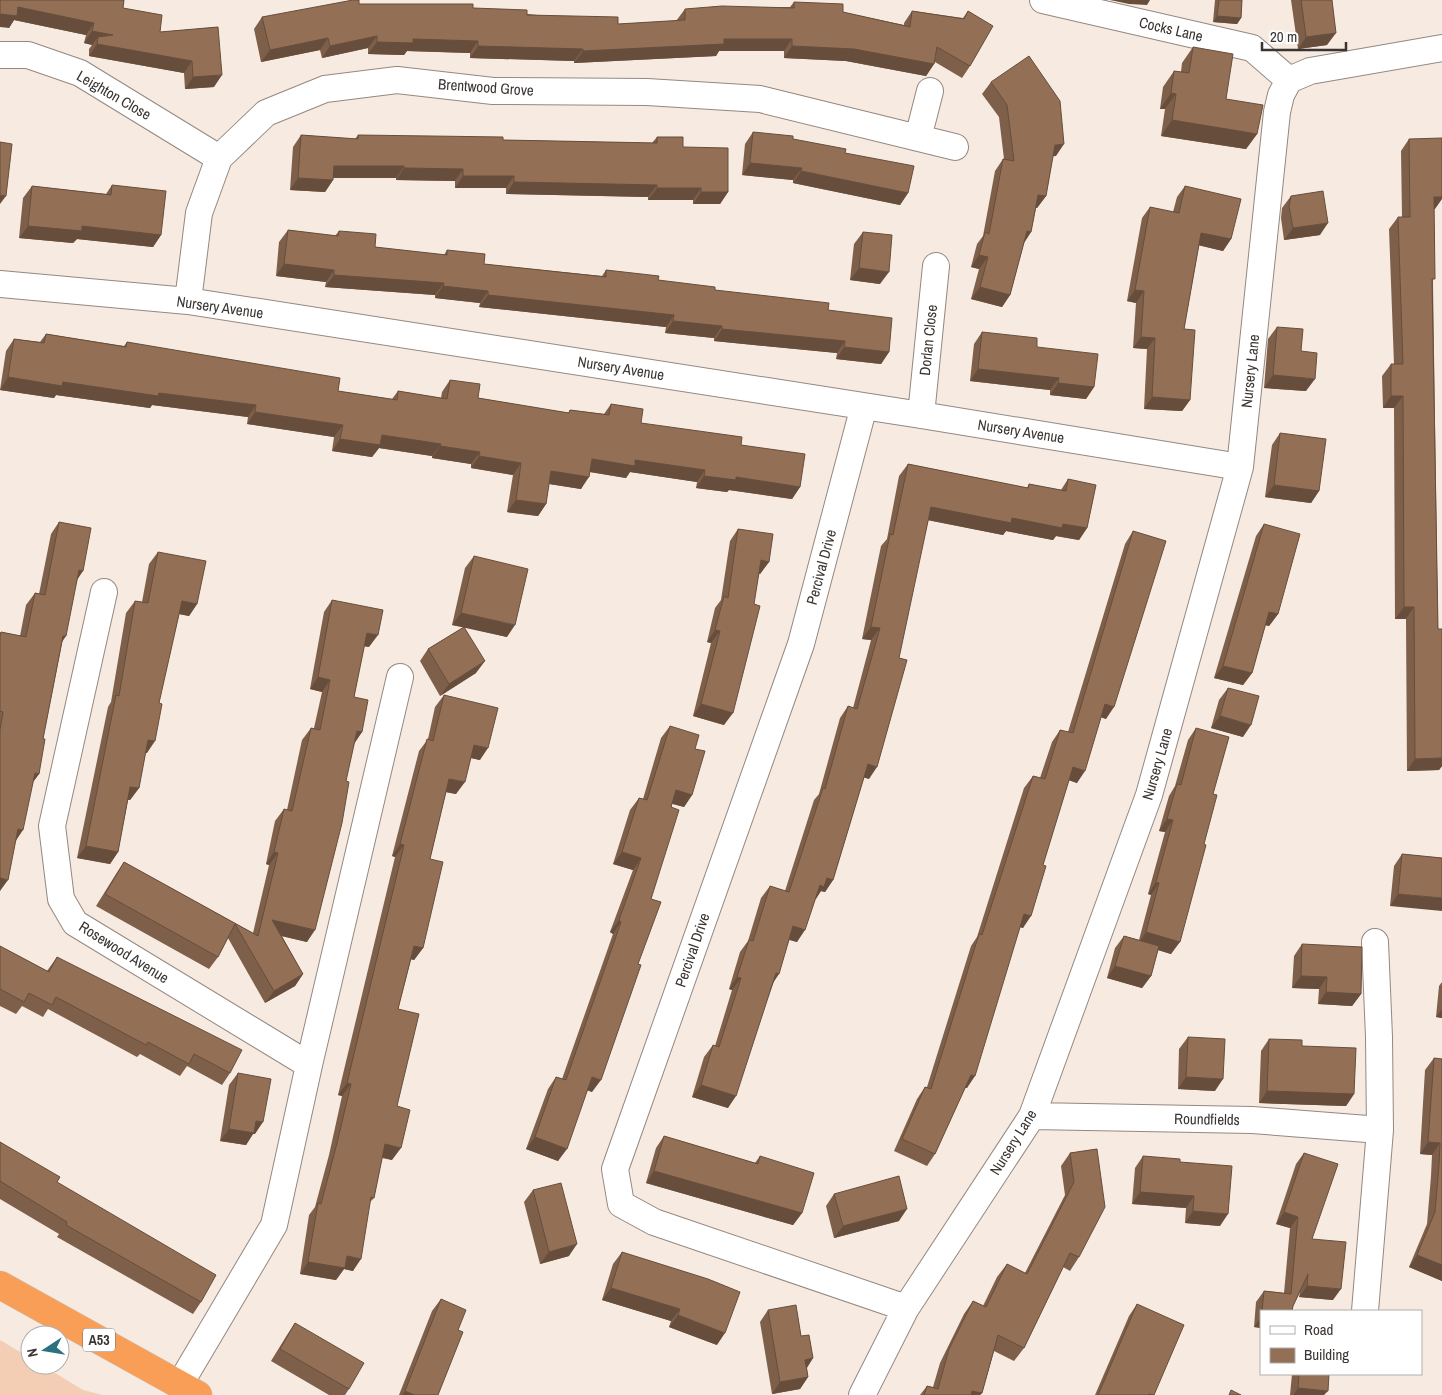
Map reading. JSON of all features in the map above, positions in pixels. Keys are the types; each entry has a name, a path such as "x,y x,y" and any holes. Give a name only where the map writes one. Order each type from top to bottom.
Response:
{"highway":[{"name":"A53","path":"0,1285 189,1389"}],"street":[{"name":"Cocks Lane","path":"1043,0 1252,48 1289,80"},
{"path":"1289,80 1310,71 1442,48"},
{"name":"Leighton Close","path":"0,55 28,55 80,72 219,158"},
{"name":"Brentwood Grove","path":"188,301 199,213 219,158 266,114 325,89 397,80 493,91 647,92 760,99 955,146"},
{"name":"Nursery Lane","path":"862,1395 906,1308 1032,1116 1149,794 1240,467 1277,112 1281,95 1289,80"},
{"path":"918,138 930,91"},
{"name":"Dorlan Close","path":"921,415 936,266"},
{"name":"Nursery Avenue","path":"0,284 188,301 864,406 1240,467"},
{"name":"Percival Drive","path":"864,406 801,644 615,1169 621,1204 654,1222 906,1308"},
{"name":"Rosewood Avenue","path":"104,592 52,826 61,899 75,923 309,1065"},
{"path":"189,1389 274,1225 309,1065 400,677"},
{"path":"1365,1310 1380,1130 1380,1037 1375,942"},
{"name":"Roundfields","path":"1032,1116 1252,1120 1380,1130"}],"shaded area":[{"path":"0,1340 20,1352 20,1375 58,1375 83,1390 103,1395 0,1395"}],"building":[{"path":"0,0 124,0 123,8 162,15 160,32 218,27 222,75 193,77 192,61 97,44 98,37 113,35 92,31 94,23 18,7 17,16 0,14"},
{"path":"359,0 359,4 473,4 473,8 527,10 527,15 618,17 618,24 685,20 685,9 722,6 794,8 794,2 843,4 843,12 910,27 912,11 964,19 968,11 993,26 970,66 937,47 934,64 854,49 792,46 792,39 724,39 724,44 583,51 583,49 478,46 478,41 413,39 413,43 377,42 377,36 330,46 328,38 270,50 262,17"},
{"path":"1219,0 1242,0 1241,18 1217,16"},
{"path":"1301,0 1332,0 1336,33 1306,37"},
{"path":"1193,47 1233,54 1226,99 1263,105 1257,134 1172,120 1176,94 1171,93 1174,71 1189,73"},
{"path":"1029,56 1060,101 1064,144 1055,145 1046,196 1038,195 1031,232 1027,231 1010,295 980,287 988,257 979,255 985,232 989,234 1003,159 1014,161 1007,105 991,82"},
{"path":"753,132 793,136 793,139 846,149 845,153 914,166 908,193 801,171 802,168 750,163"},
{"path":"301,135 358,139 358,135 503,137 503,140 657,143 657,137 683,137 683,147 728,148 728,192 701,192 701,188 657,188 657,185 514,182 514,176 463,176 463,169 404,168 404,166 334,166 333,180 298,178"},
{"path":"1442,138 1442,197 1434,197 1435,279 1432,279 1438,629 1442,629 1442,758 1415,759 1414,607 1404,607 1403,396 1391,396 1391,364 1403,364 1398,217 1410,217 1409,139"},
{"path":"0,142 12,144 6,196 0,195"},
{"path":"112,185 166,191 161,235 82,226 82,231 28,226 32,186 111,195"},
{"path":"1185,186 1241,199 1231,239 1201,233 1184,329 1195,330 1190,400 1152,397 1155,338 1141,337 1144,291 1135,290 1150,207 1179,213"},
{"path":"1323,191 1328,223 1293,228 1289,206 1291,196"},
{"path":"288,230 338,236 339,231 376,234 375,247 447,255 447,250 485,254 484,264 606,277 606,270 659,276 658,280 715,287 715,290 829,303 828,310 892,318 889,352 844,347 845,341 722,329 722,326 673,321 674,315 488,295 488,291 443,286 444,283 334,275 334,270 284,264"},
{"path":"863,232 892,235 889,272 859,268"},
{"path":"1277,327 1303,329 1301,351 1317,353 1315,379 1273,375"},
{"path":"982,332 1037,338 1037,347 1098,354 1094,387 1058,383 1059,378 978,369"},
{"path":"46,334 126,347 127,342 340,378 338,391 397,400 398,391 447,399 450,380 480,384 478,398 569,413 570,410 609,415 611,404 643,409 641,423 742,437 741,445 805,454 800,487 736,477 736,480 704,476 705,470 635,460 635,466 592,459 589,477 551,471 546,504 516,500 521,463 479,456 480,452 382,435 380,445 340,439 343,425 255,412 256,405 159,393 158,396 63,382 62,386 8,377 14,339 44,343"},
{"path":"1280,433 1326,439 1319,491 1274,485"},
{"path":"908,464 1028,488 1029,484 1066,491 1068,479 1096,485 1087,528 1063,524 1062,528 1012,518 1011,523 931,507 899,658 907,660 877,767 868,764 833,880 827,878 824,887 820,885 805,930 793,926 779,974 776,973 736,1096 701,1085 713,1045 719,1047 741,978 737,977 749,940 753,941 770,886 789,892 823,788 825,789 848,706 857,709 880,628 871,627 890,534 893,535"},
{"path":"59,522 91,528 83,571 79,570 66,636 63,636 43,739 45,739 39,774 35,773 23,830 18,829 8,880 0,878 0,730 3,712 0,711 0,636 1,632 26,637 35,593 45,595"},
{"path":"1264,524 1300,534 1278,614 1269,612 1252,673 1223,666"},
{"path":"738,529 773,534 769,562 761,560 754,604 760,606 733,713 701,704 720,631 715,630 724,596 728,598"},
{"path":"1133,531 1166,541 1114,707 1105,704 1085,771 1073,767 1043,865 1046,866 1031,916 1024,914 975,1076 971,1075 935,1154 902,1139 925,1087 931,1089 979,934 982,935 1033,776 1045,779 1060,730 1073,733"},
{"path":"158,552 206,561 197,604 182,601 159,703 162,704 155,741 148,740 139,788 130,787 118,852 86,846 116,695 119,696 135,601 148,603"},
{"path":"474,556 528,569 515,625 461,613"},
{"path":"332,600 383,610 378,635 367,633 354,697 368,700 362,732 357,731 346,781 349,782 342,823 315,930 272,920 303,974 274,991 235,924 218,957 105,894 124,862 258,936 278,853 274,852 284,809 292,811 311,728 320,730 330,680 318,677"},
{"path":"464,627 485,661 449,684 428,649"},
{"path":"1228,688 1259,696 1251,725 1220,716"},
{"path":"444,695 498,708 488,748 474,745 465,782 449,779 430,859 443,862 423,948 414,946 398,1009 419,1014 397,1106 410,1110 401,1148 385,1144 374,1198 371,1197 361,1259 347,1256 345,1268 308,1262 318,1203 321,1204 337,1143 351,1084 347,1083 404,845 400,844 427,739 433,741"},
{"path":"670,726 699,735 695,749 705,751 692,795 676,790 671,807 679,810 651,899 661,902 638,964 641,965 601,1080 592,1077 567,1149 535,1137 556,1077 566,1080 621,922 619,920 641,858 622,852 639,798 647,800"},
{"path":"1196,728 1229,737 1213,794 1217,795 1204,844 1206,845 1180,942 1146,932 1159,883 1156,882 1173,820 1167,819 1177,784 1181,785"},
{"path":"1402,854 1442,858 1442,898 1398,894"},
{"path":"1124,936 1159,946 1151,976 1115,966"},
{"path":"1302,944 1362,947 1361,994 1326,992 1327,977 1301,976"},
{"path":"0,946 49,972 57,957 242,1050 230,1073 194,1054 189,1064 148,1042 146,1045 56,997 52,1005 29,993 24,1002 0,989"},
{"path":"1188,1037 1225,1039 1223,1079 1186,1077"},
{"path":"1269,1039 1302,1040 1302,1046 1356,1048 1354,1094 1267,1091"},
{"path":"1434,1058 1442,1059 1442,1265 1417,1255 1435,1212 1440,1143 1428,1142"},
{"path":"238,1073 271,1079 263,1122 256,1121 254,1133 229,1129"},
{"path":"664,1136 758,1164 760,1156 814,1173 802,1213 654,1171"},
{"path":"0,1142 60,1177 57,1182 216,1275 201,1302 66,1225 67,1222 0,1181"},
{"path":"1097,1149 1105,1207 1079,1257 1070,1253 1024,1348 998,1335 982,1393 972,1391 971,1395 924,1395 927,1386 938,1389 949,1349 973,1301 986,1307 1007,1264 1027,1274 1074,1182 1070,1153"},
{"path":"1304,1153 1338,1164 1312,1239 1346,1242 1341,1289 1307,1286 1308,1274 1292,1310 1262,1310 1264,1291 1291,1294 1298,1217 1284,1212"},
{"path":"1143,1156 1180,1159 1180,1162 1232,1166 1228,1214 1193,1211 1194,1196 1140,1192"},
{"path":"899,1176 907,1209 843,1226 834,1194"},
{"path":"561,1183 577,1244 549,1252 533,1190"},
{"path":"622,1252 708,1279 740,1292 725,1333 678,1315 680,1309 611,1288"},
{"path":"441,1299 466,1310 458,1330 463,1332 438,1395 414,1395 405,1391"},
{"path":"1137,1304 1184,1325 1154,1395 1098,1395"},
{"path":"796,1305 801,1336 809,1335 813,1358 805,1360 808,1377 780,1382 768,1310"},
{"path":"295,1323 364,1363 349,1389 280,1349"},
{"path":"1299,1375 1329,1375 1328,1391 1298,1388"},
{"path":"1231,1390 1241,1395 1229,1395"}]}
